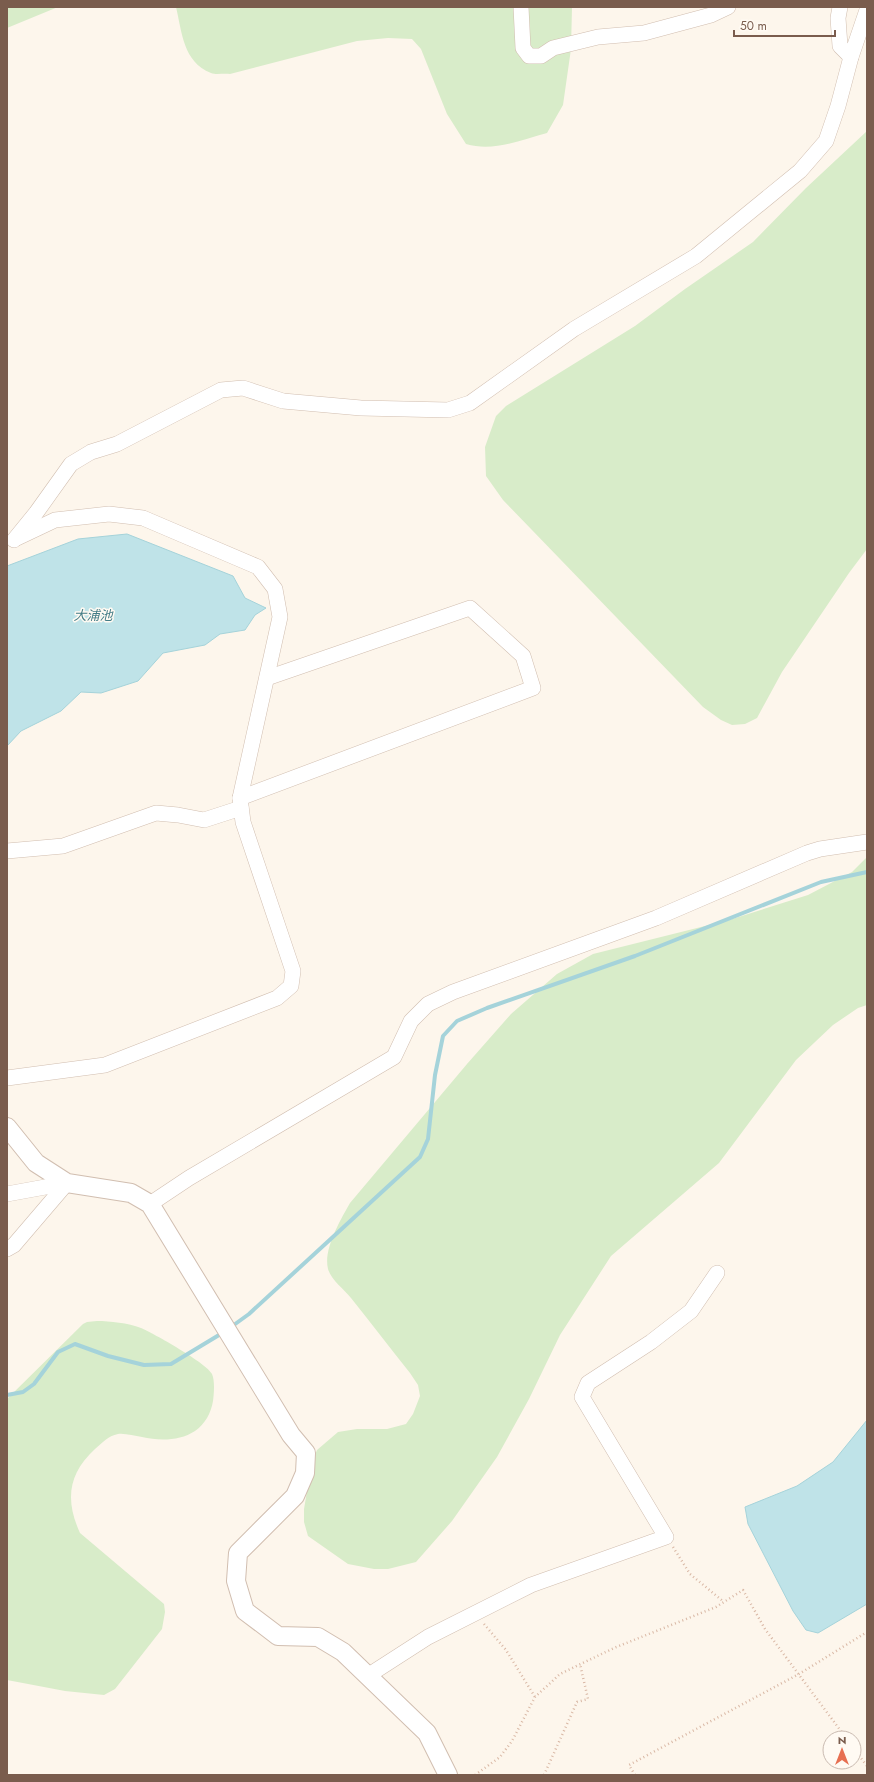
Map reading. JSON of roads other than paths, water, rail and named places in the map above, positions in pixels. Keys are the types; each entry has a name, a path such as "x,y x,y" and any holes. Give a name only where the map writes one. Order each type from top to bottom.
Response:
{"street":[{"path":"521,7 523,48 529,56 541,56 553,48 598,37 644,33 710,15 728,7"},
{"path":"840,7 838,18 840,46 851,57"},
{"path":"10,542 36,513 71,464 91,452 117,444 221,390 243,388 282,401 361,408 448,410 470,403 574,329 696,256 800,171 826,141 838,106 851,57 867,10"},
{"path":"7,1078 105,1065 277,998 291,986 293,971 243,822 241,803 280,617 275,589 258,567 143,518 110,514 55,520 10,542"},
{"path":"7,851 63,846 156,814 178,815 204,820 241,803 533,688 523,656 470,608 267,678"},
{"path":"150,1204 189,1178 394,1057 411,1021 428,1004 460,989 656,918 807,853 820,849 867,842"},
{"path":"7,1127 36,1163 67,1183"},
{"path":"7,1249 14,1245 67,1183"},
{"path":"7,1194 67,1183 131,1193 150,1204 291,1435 306,1454 305,1474 295,1496 238,1553 236,1581 245,1611 278,1636 318,1637 343,1652 369,1675 428,1733 448,1775"},
{"path":"369,1675 428,1637 531,1585 666,1537 582,1397 588,1382 651,1342 691,1311 717,1273"}],"water":[{"name":"大浦池","path":"127,534 233,576 245,598 266,608 255,615 245,630 220,634 205,645 163,653 138,681 101,693 81,692 61,711 21,731 7,746 7,566 78,539"},
{"path":"867,1420 867,1604 818,1633 806,1630 793,1611 748,1524 745,1507 797,1486 833,1462"}],"waterway":[{"path":"231,1327 249,1314 420,1157 428,1139 435,1075 443,1036 457,1021 487,1008 635,956 821,882 867,872"},
{"path":"7,1395 23,1392 34,1384 58,1352 75,1344 108,1356 144,1365 171,1364 224,1332"}]}
